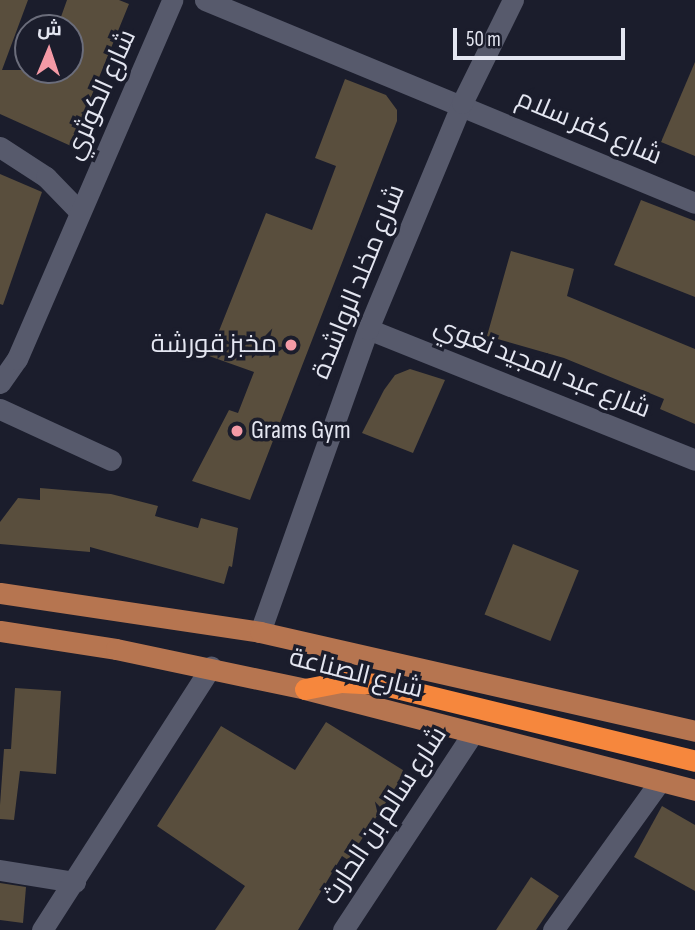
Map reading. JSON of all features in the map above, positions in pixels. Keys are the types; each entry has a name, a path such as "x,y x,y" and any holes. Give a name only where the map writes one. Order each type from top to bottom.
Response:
{"highway":[{"path":"305,689 342,682 380,684 695,761"}],"main road":[{"name":"شارع الصناعة","path":"0,593 260,632 695,731"},
{"name":"شارع الصناعة","path":"0,631 211,667 695,790"},
{"path":"669,725 695,725"}],"street":[{"name":"شارع الكوثري","path":"0,383 17,359 172,0"},
{"name":"شارع كفر سلام","path":"205,0 462,103 695,203"},
{"name":"شارع مخلد الرواشدة","path":"260,632 368,329 462,103 513,0"},
{"name":"شارع الكوثري","path":"0,147 46,177 79,211"},
{"name":"شارع عبد المجيد نغوي","path":"368,329 695,460"},
{"path":"0,409 111,460"},
{"path":"43,930 211,667"},
{"name":"شارع سالم بن الحارث","path":"343,930 473,733"},
{"path":"553,930 660,781"},
{"path":"0,870 75,882"}],"building":[{"path":"0,0 28,0 23,14 14,14 14,38 2,70 14,70 14,84 84,84 84,14 62,14 67,0 119,0 129,4 71,146 0,114"},
{"path":"695,62 695,156 661,142"},
{"path":"345,79 386,95 397,110 397,121 250,500 192,481 229,410 238,413 254,372 209,356 266,213 312,230 336,166 315,158"},
{"path":"0,174 42,192 3,305 0,304"},
{"path":"641,200 695,221 695,297 614,265"},
{"path":"511,251 574,269 567,296 695,349 695,424 660,409 664,399 564,358 487,336"},
{"path":"410,369 445,380 413,453 362,433 384,390 395,375"},
{"path":"40,488 111,494 158,506 155,516 198,528 201,518 238,528 232,567 229,566 224,584 90,547 90,552 0,544 0,522 18,498 40,500"},
{"path":"513,544 579,571 550,641 485,614"},
{"path":"15,688 61,691 56,774 20,771 14,820 0,819 0,805 4,749 11,749"},
{"path":"326,722 406,772 348,860 342,856 298,930 215,930 245,886 157,826 221,726 295,770"},
{"path":"662,806 695,825 695,891 634,857"},
{"path":"531,877 559,896 536,930 496,930"},
{"path":"0,883 26,887 23,923 0,920"}],"place":[{"name":"مخبز قورشة","path":"291,345"},
{"name":"Grams Gym","path":"237,431"}]}
